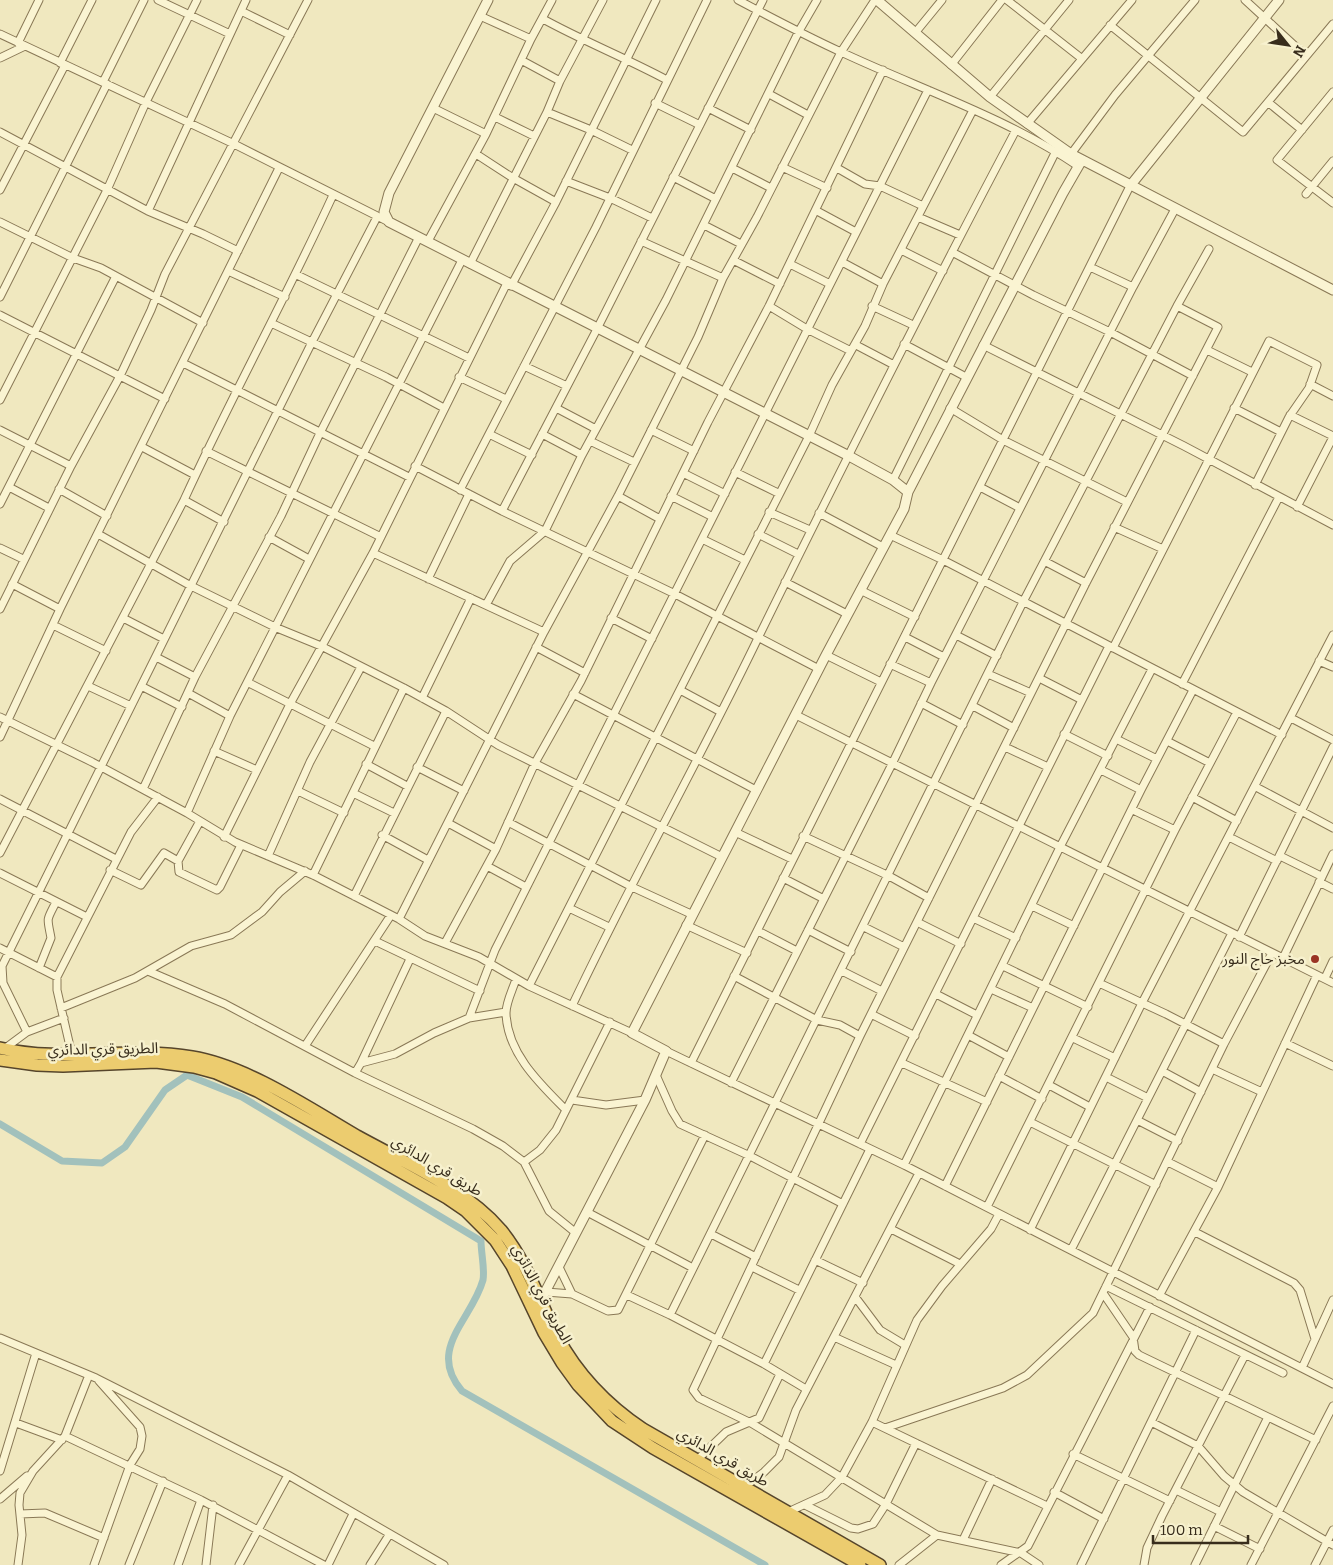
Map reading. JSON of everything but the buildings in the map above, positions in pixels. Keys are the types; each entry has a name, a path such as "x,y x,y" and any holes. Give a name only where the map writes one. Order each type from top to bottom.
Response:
{"highway":[{"name":"طريق قري الدائري","path":"1,1053 72,1056 164,1054 208,1060 243,1073 432,1178 477,1207 511,1244 544,1296 557,1335 572,1361 598,1393 623,1416 880,1565"},
{"name":"الطريق قري الدائري","path":"1,1053 37,1065 63,1066 156,1062 194,1067 216,1073 257,1091 447,1198 466,1211 495,1240 512,1266 544,1333 562,1363 578,1385 612,1421 653,1448 860,1565"}],"street":[{"path":"0,58 22,45 39,0"},
{"path":"0,190 63,64 92,0"},
{"path":"0,297 66,166 144,0"},
{"path":"158,0 230,34"},
{"path":"0,400 107,190 146,102 197,0"},
{"path":"148,211 246,0"},
{"path":"0,609 58,489 120,376 156,299 165,274 308,0"},
{"path":"389,222 384,212 389,193 488,0"},
{"path":"143,789 188,693 293,493 320,433 379,316 476,154 531,39 552,0"},
{"path":"187,813 230,716 277,628 332,512 422,337 513,178 547,112 560,81 583,41 603,0"},
{"path":"224,837 290,704 373,553 459,377 556,202 656,0"},
{"path":"460,490 610,198 707,0"},
{"path":"738,0 840,52 1016,130 1333,290"},
{"path":"502,511 597,329 762,0"},
{"path":"486,605 510,561 545,531 582,455 704,225 799,31 817,0"},
{"path":"399,919 536,647 618,496 681,370 723,278 840,52 876,0 990,97 1071,154 1080,163"},
{"path":"915,33 942,0"},
{"path":"952,66 1002,0"},
{"path":"1007,0 1081,58"},
{"path":"990,97 1069,0"},
{"path":"1027,124 1132,0"},
{"path":"1071,154 1194,0"},
{"path":"1245,0 1306,56"},
{"path":"691,1063 1130,186 1279,0"},
{"path":"241,11 290,35"},
{"path":"480,16 531,39"},
{"path":"543,19 583,41 628,59 667,80"},
{"path":"1110,25 1243,132 1332,27"},
{"path":"0,34 234,144 424,239 849,456 893,480 908,492"},
{"path":"521,60 560,81"},
{"path":"445,943 496,849 535,763 585,672 671,496 770,306 883,70"},
{"path":"469,1018 495,950 928,90"},
{"path":"1333,92 1277,160 1308,191 1333,203"},
{"path":"769,94 808,115"},
{"path":"1269,103 1302,130"},
{"path":"655,104 700,125"},
{"path":"433,108 486,134"},
{"path":"708,108 751,130"},
{"path":"529,986 620,805 656,738 778,493 809,436 850,351 856,345 872,306 973,110"},
{"path":"547,112 591,130 632,150"},
{"path":"495,116 534,136"},
{"path":"572,1006 609,927 632,887 760,636 798,554 849,456 913,325 1016,130"},
{"path":"0,132 148,211 190,228 238,251"},
{"path":"893,480 1056,151"},
{"path":"476,154 513,178 556,202"},
{"path":"1308,191 1333,161"},
{"path":"632,1033 691,914 847,614 904,509 908,492 950,408 1080,163"},
{"path":"782,167 828,188"},
{"path":"0,737 60,609 279,168"},
{"path":"732,168 771,188"},
{"path":"836,168 865,184 880,186 923,206"},
{"path":"673,177 716,199"},
{"path":"566,181 610,198 652,218"},
{"path":"1,850 184,500 236,390 296,275 333,195"},
{"path":"731,1083 983,580 1132,287 1175,209"},
{"path":"816,210 856,232"},
{"path":"28,1032 2,983 2,966 249,472 277,411 377,217"},
{"path":"918,217 960,235"},
{"path":"0,222 30,238 116,276 203,323"},
{"path":"704,225 741,244"},
{"path":"641,241 683,262 723,278"},
{"path":"670,1315 935,785 1023,602 1046,562 1177,306 1209,249"},
{"path":"901,250 943,271"},
{"path":"952,252 1193,376"},
{"path":"734,260 780,284"},
{"path":"842,262 883,284"},
{"path":"790,264 830,284"},
{"path":"1090,268 1132,287"},
{"path":"228,271 285,297"},
{"path":"296,275 469,358"},
{"path":"0,504 28,444 116,276"},
{"path":"770,306 807,329 850,351"},
{"path":"872,306 913,325"},
{"path":"1039,1565 1021,1553 938,1536 751,1423 694,1393 693,1390 882,991 1114,527 1164,435 1218,327 1177,306"},
{"path":"0,316 165,399"},
{"path":"271,323 444,408"},
{"path":"860,1144 902,1063 1064,734 1163,549 1269,341 1317,365 1310,384 1290,415 1255,485"},
{"path":"904,344 966,377"},
{"path":"856,345 894,365"},
{"path":"983,346 1080,392 1333,525"},
{"path":"1207,350 1252,372"},
{"path":"183,363 409,477"},
{"path":"524,366 567,386"},
{"path":"459,377 506,399"},
{"path":"1310,384 1333,396"},
{"path":"556,408 596,429"},
{"path":"950,408 1003,440 1045,459 1128,502"},
{"path":"1234,408 1281,432"},
{"path":"1290,415 1333,436 1297,507"},
{"path":"0,430 71,466"},
{"path":"651,430 694,451"},
{"path":"489,434 532,455"},
{"path":"542,434 582,455"},
{"path":"590,441 634,462"},
{"path":"142,447 195,475"},
{"path":"206,451 381,537"},
{"path":"1325,453 1333,457"},
{"path":"414,466 502,511 633,572 819,668"},
{"path":"736,472 778,493"},
{"path":"683,473 725,494"},
{"path":"980,487 1020,508"},
{"path":"9,488 49,508"},
{"path":"58,489 106,516"},
{"path":"428,578 469,494"},
{"path":"618,496 660,519"},
{"path":"671,496 713,517"},
{"path":"1182,684 1279,497"},
{"path":"184,500 224,522"},
{"path":"769,512 810,530"},
{"path":"819,513 884,547"},
{"path":"1114,527 1163,549"},
{"path":"98,534 191,586 277,628 321,646 404,688 446,711 489,739 722,857"},
{"path":"758,534 798,554"},
{"path":"890,535 983,580 1282,735"},
{"path":"269,537 309,560"},
{"path":"702,540 745,560"},
{"path":"0,548 23,559"},
{"path":"373,553 544,632"},
{"path":"1046,562 1086,583"},
{"path":"785,582 847,614"},
{"path":"12,584 60,609"},
{"path":"860,590 915,616"},
{"path":"422,698 471,598"},
{"path":"122,618 164,639"},
{"path":"611,618 652,639"},
{"path":"53,625 106,651"},
{"path":"956,635 997,656"},
{"path":"1030,1230 1142,1003 1256,787 1333,635"},
{"path":"905,637 944,657"},
{"path":"536,647 585,672"},
{"path":"826,655 881,682"},
{"path":"156,657 196,678"},
{"path":"1320,661 1333,668"},
{"path":"890,664 931,683"},
{"path":"268,856 310,762 361,667"},
{"path":"904,1165 1060,847 1152,669"},
{"path":"988,674 1031,694"},
{"path":"1039,678 1082,700"},
{"path":"249,683 374,746"},
{"path":"88,686 131,706"},
{"path":"141,686 182,707"},
{"path":"313,874 404,688"},
{"path":"680,690 720,712"},
{"path":"945,1186 1133,810 1141,790 1193,690"},
{"path":"188,693 230,716"},
{"path":"573,694 756,790"},
{"path":"922,703 963,725"},
{"path":"973,706 1014,728"},
{"path":"354,896 382,835 446,711"},
{"path":"987,1207 1073,1038 1145,889 1237,712"},
{"path":"796,714 892,764 1333,983"},
{"path":"0,717 143,789 200,820 224,837 313,874 399,919 425,936 491,963 529,986 610,1022 818,1126 904,1165 1333,1384"},
{"path":"1291,718 1333,740"},
{"path":"1064,734 1108,756"},
{"path":"1116,739 1157,759"},
{"path":"1167,741 1210,763"},
{"path":"1005,747 1048,767"},
{"path":"1239,937 1333,748"},
{"path":"214,751 257,770"},
{"path":"366,764 408,786"},
{"path":"417,766 464,791"},
{"path":"1101,770 1141,790"},
{"path":"1256,787 1333,828"},
{"path":"298,791 344,813"},
{"path":"353,793 394,813"},
{"path":"1192,797 1237,821"},
{"path":"72,1056 56,985 57,977 131,832 158,798"},
{"path":"0,799 116,859"},
{"path":"1133,810 1175,830"},
{"path":"200,820 178,861 179,872 217,890 242,845"},
{"path":"508,822 632,887 691,914"},
{"path":"448,823 496,849"},
{"path":"735,832 792,859"},
{"path":"382,835 428,860"},
{"path":"803,836 889,876 929,898"},
{"path":"1229,837 1278,858 1320,879 1333,889"},
{"path":"110,870 141,885 164,852 178,861"},
{"path":"1283,958 1333,854"},
{"path":"487,866 526,888"},
{"path":"61,1008 148,971 191,946 235,933 305,871"},
{"path":"0,873 87,917"},
{"path":"783,878 824,899"},
{"path":"39,968 51,938 46,924 47,919 56,902"},
{"path":"1032,906 1074,926"},
{"path":"569,908 609,927"},
{"path":"305,1046 391,915"},
{"path":"973,918 1016,938"},
{"path":"917,922 961,944"},
{"path":"686,925 747,953"},
{"path":"864,927 904,947"},
{"path":"808,930 851,952"},
{"path":"758,931 797,951"},
{"path":"1071,1250 1232,932"},
{"path":"374,941 480,991"},
{"path":"0,948 57,977"},
{"path":"885,1428 1003,1388 1027,1375 1093,1313 1224,1044 1272,953"},
{"path":"355,1073 410,959"},
{"path":"1324,978 1333,961"},
{"path":"1003,966 1088,1007"},
{"path":"148,971 225,1004 355,1073 473,1128 503,1146 524,1162 542,1202 549,1211 576,1233"},
{"path":"842,971 882,991"},
{"path":"1159,1296 1218,1187 1317,974"},
{"path":"734,976 816,1020 840,1025 860,1036"},
{"path":"516,979 506,1012 510,1036 518,1055 549,1093 566,1110"},
{"path":"1099,983 1224,1044"},
{"path":"992,989 1033,1008"},
{"path":"936,994 978,1015"},
{"path":"361,1063 395,1054 434,1033 469,1018 506,1012"},
{"path":"871,1014 915,1036"},
{"path":"1,1053 28,1032 64,1018"},
{"path":"524,1162 549,1140 572,1100 610,1022"},
{"path":"968,1036 1009,1057"},
{"path":"1073,1038 1115,1058"},
{"path":"1285,1043 1333,1066"},
{"path":"544,1296 645,1100 666,1051"},
{"path":"902,1063 986,1102"},
{"path":"1212,1069 1262,1092"},
{"path":"1162,1071 1201,1092"},
{"path":"656,1074 672,1111 680,1124 750,1156 843,1204"},
{"path":"999,1076 1042,1099"},
{"path":"1106,1078 1148,1098"},
{"path":"1049,1085 1090,1107"},
{"path":"572,1100 606,1105 645,1100"},
{"path":"1137,1120 1178,1141"},
{"path":"1030,1122 1156,1185"},
{"path":"544,1296 572,1294 613,1312 618,1310 705,1135"},
{"path":"764,1364 870,1149"},
{"path":"1168,1162 1218,1187"},
{"path":"744,1487 774,1462 784,1444 792,1419 806,1390 920,1173"},
{"path":"587,1212 693,1268"},
{"path":"788,1512 825,1495 842,1477 872,1422 905,1345 927,1306 960,1264 987,1234 999,1214"},
{"path":"891,1229 960,1264"},
{"path":"1195,1232 1294,1283 1300,1290 1315,1339"},
{"path":"711,1234 756,1257"},
{"path":"815,1260 863,1284"},
{"path":"559,1267 572,1294"},
{"path":"752,1267 799,1290"},
{"path":"1104,1290 1150,1306 1283,1373"},
{"path":"1104,1290 1133,1337 1136,1354 1316,1440"},
{"path":"627,1295 718,1339 806,1390"},
{"path":"856,1298 875,1326 905,1345"},
{"path":"1302,1368 1333,1300"},
{"path":"1001,1565 1021,1553 1028,1546 1073,1454 1150,1306"},
{"path":"1081,1565 1196,1330"},
{"path":"834,1337 896,1365"},
{"path":"0,1338 92,1376 288,1475 444,1565"},
{"path":"0,1471 36,1353"},
{"path":"1154,1565 1144,1563 1147,1548 1245,1354"},
{"path":"698,1460 726,1432 751,1423 762,1413 780,1374"},
{"path":"0,1499 33,1471 63,1438 92,1376"},
{"path":"92,1376 140,1427 142,1436 140,1449 130,1465 94,1565"},
{"path":"1251,1565 1333,1406"},
{"path":"1195,1565 1268,1417"},
{"path":"872,1422 1047,1506"},
{"path":"1151,1422 1198,1446 1234,1485 1254,1500 1330,1544"},
{"path":"16,1423 63,1438 130,1465 259,1529 324,1565"},
{"path":"805,1505 844,1525 858,1529 874,1524 916,1443"},
{"path":"1073,1454 1170,1501"},
{"path":"18,1565 22,1535 20,1493 33,1471"},
{"path":"239,1565 288,1475"},
{"path":"963,1540 992,1479"},
{"path":"129,1565 163,1481"},
{"path":"1176,1490 1221,1512"},
{"path":"1054,1492 1104,1519"},
{"path":"178,1565 201,1500"},
{"path":"206,1565 213,1506"},
{"path":"20,1514 45,1513 104,1538"},
{"path":"328,1565 353,1514"},
{"path":"1214,1526 1260,1549"},
{"path":"1315,1565 1330,1544 1333,1530"},
{"path":"370,1565 389,1535"},
{"path":"899,1565 938,1536"}],"waterway":[{"path":"0,1124 62,1161 102,1163 125,1147 165,1090 187,1075 242,1097 481,1241 483,1280 450,1348 449,1362 452,1376 462,1391 765,1565"}],"place":[{"name":"مخبز حاج النور","path":"1315,959"}]}
